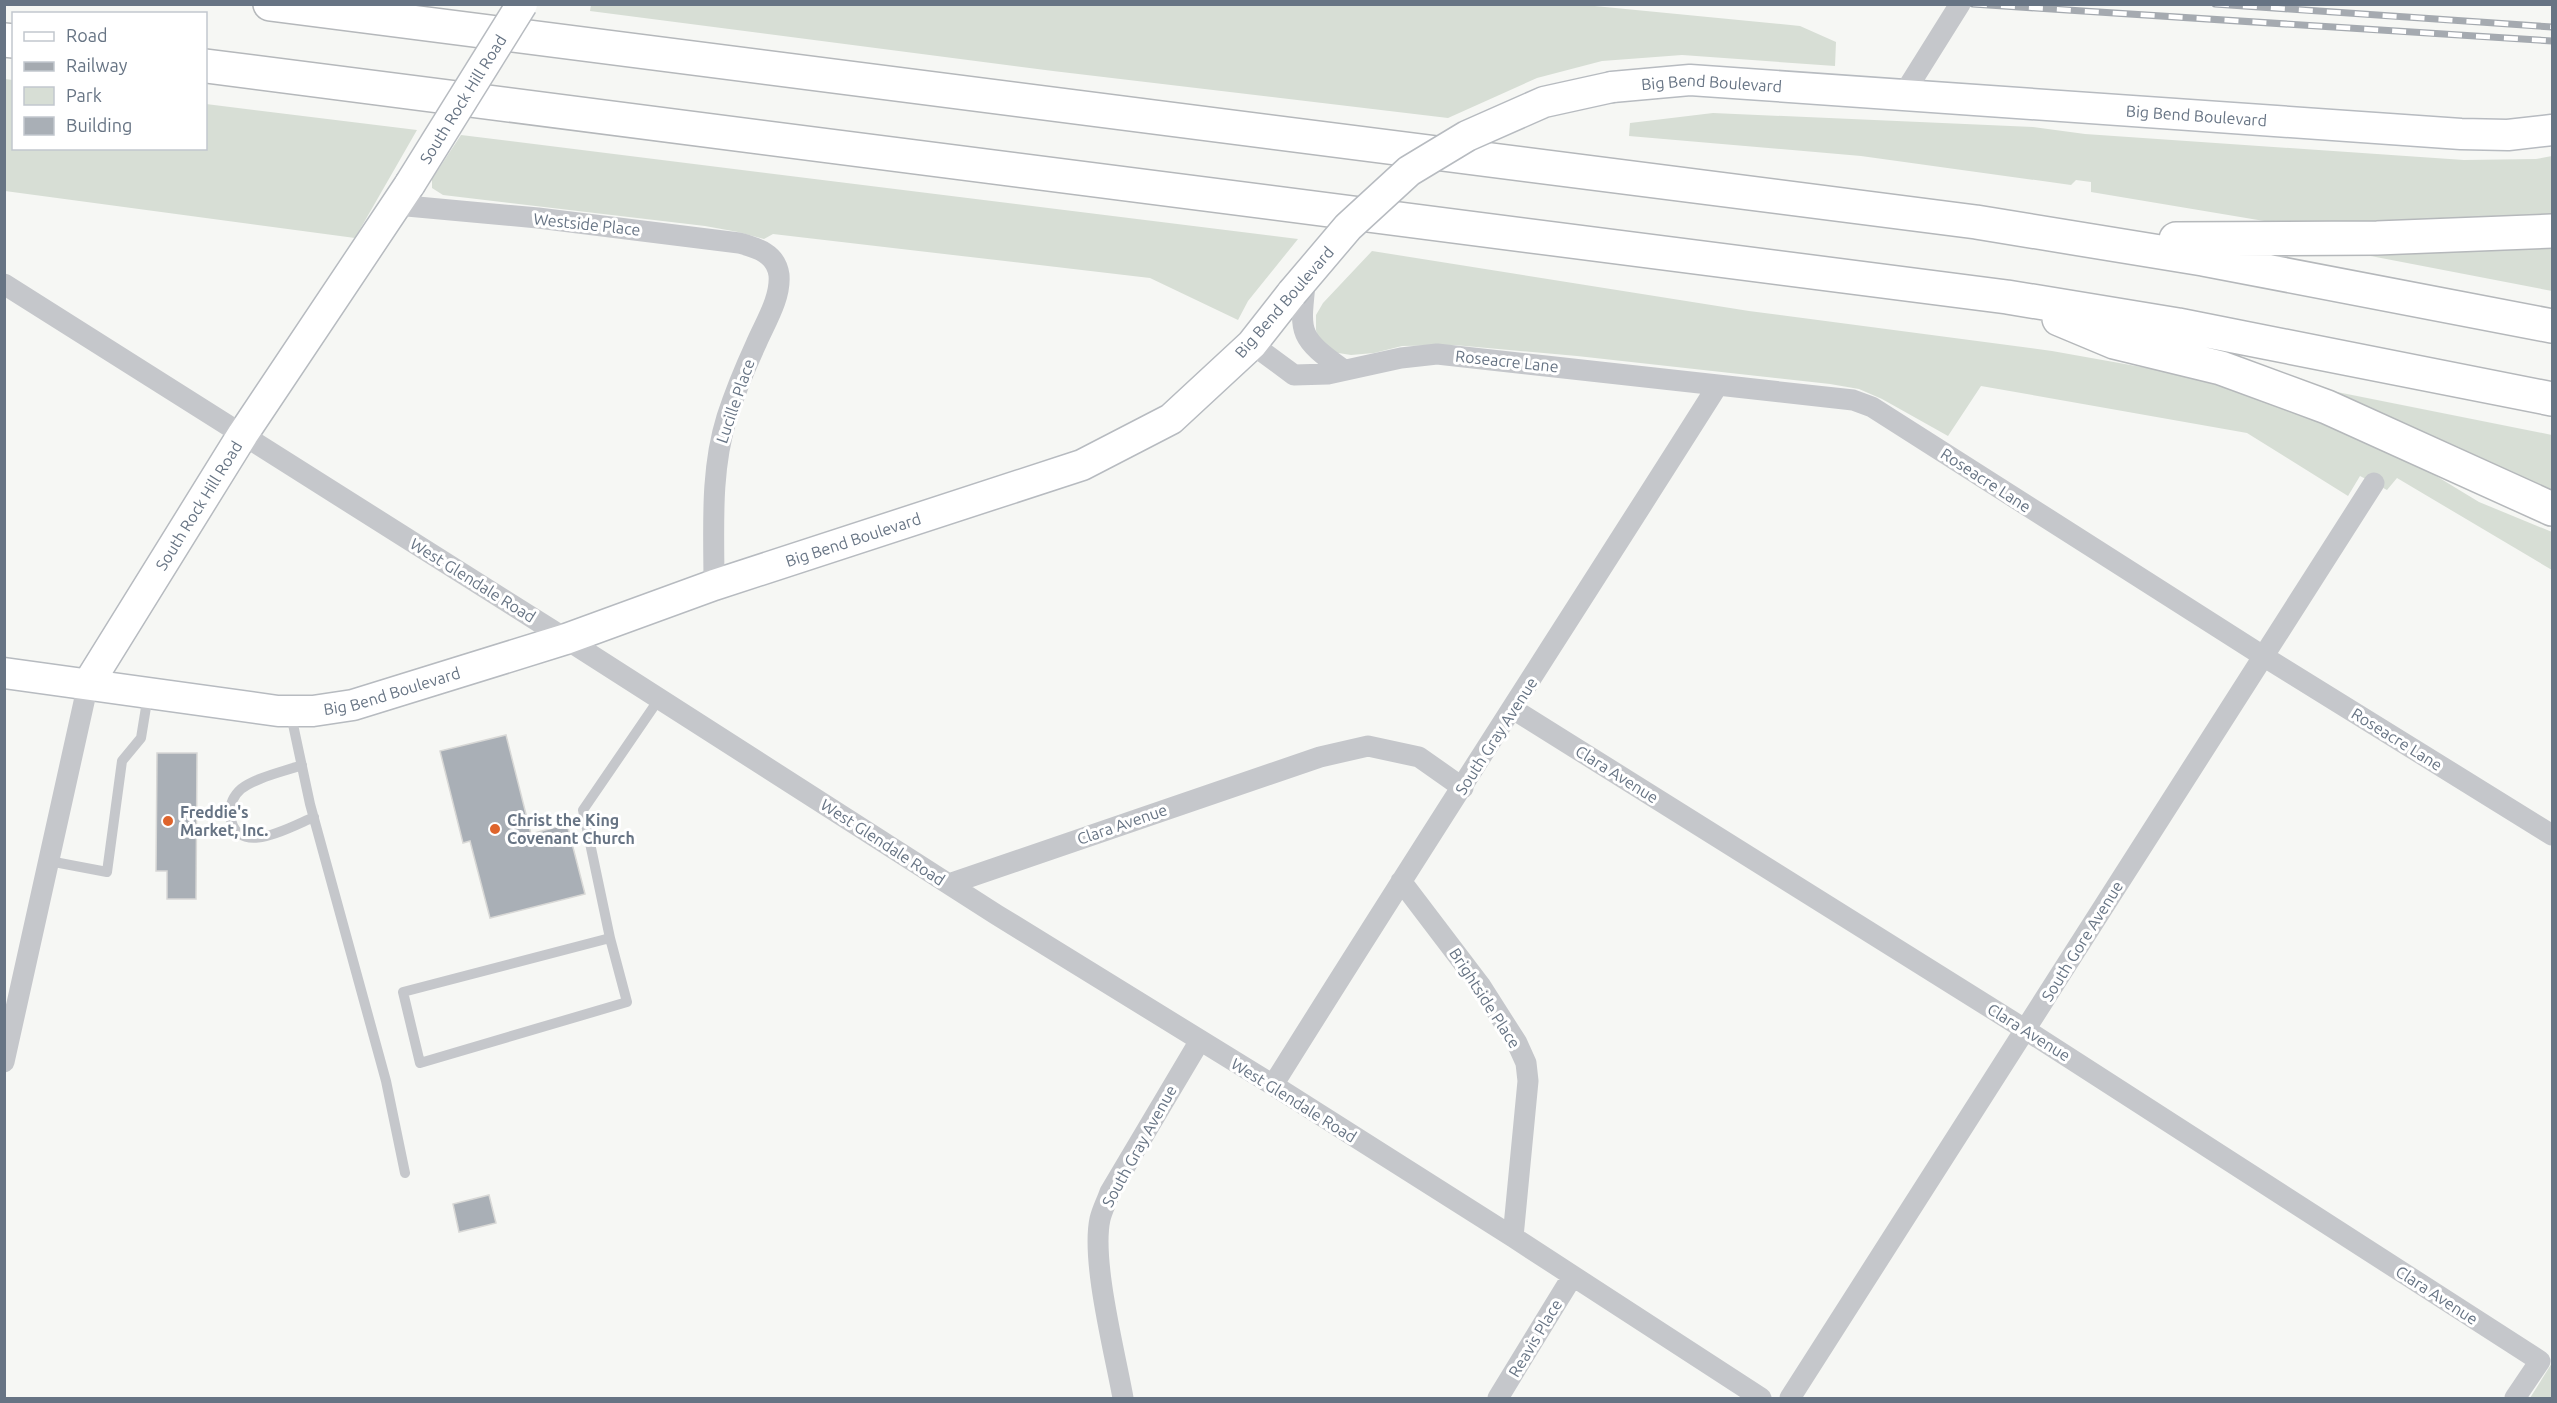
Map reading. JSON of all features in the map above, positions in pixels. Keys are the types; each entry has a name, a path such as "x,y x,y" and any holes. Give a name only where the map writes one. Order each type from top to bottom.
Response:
{"highway":[{"path":"270,4 1864,207 2096,240 2553,326"},
{"path":"207,66 2007,297 2178,325 2553,399"},
{"path":"2096,240 2377,238 2553,231"},
{"path":"2007,297 2115,342 2221,368 2326,406 2553,509"}],"main road":[{"name":"South Rock Hill Road","path":"88,684 243,434 403,195 522,4"},
{"name":"Big Bend Boulevard","path":"4,673 243,708 313,711 353,705 566,639 714,585 1082,465 1171,419 1252,344 1348,227 1408,171 1467,136 1544,102 1612,87 1690,80 2461,134 2508,135 2553,130"}],"street":[{"path":"1903,95 1960,4"},
{"name":"Westside Place","path":"403,195 538,218 739,243 765,252 773,260"},
{"name":"Lucille Place","path":"714,585 714,494 718,454 730,409 777,294 778,272 773,260"},
{"name":"West Glendale Road","path":"4,284 1199,1042 1273,1085 1761,1398"},
{"path":"1299,285 1301,319 1305,337 1318,352 1344,370"},
{"name":"Roseacre Lane","path":"1252,344 1294,375 1344,370 1401,358 1437,354 1853,400 1872,407 2263,656 2553,835"},
{"name":"South Gray Avenue","path":"1273,1085 1401,881 1514,710 1718,386"},
{"name":"South Gore Avenue","path":"1790,1398 2373,483"},
{"name":"South Rock Hill Road","path":"4,1062 88,684"},
{"name":"Clara Avenue","path":"1514,710 2026,1030 2540,1361 2515,1398"},
{"name":"Clara Avenue","path":"949,884 1320,757 1368,747 1419,757 1463,788"},
{"name":"Brightside Place","path":"1401,881 1480,985 1517,1043 1526,1063 1528,1081 1513,1238"},
{"name":"South Gray Avenue","path":"1123,1398 1104,1293 1098,1245 1100,1219 1110,1192 1199,1042"},
{"name":"Reavis Place","path":"1498,1398 1572,1277"}],"lane":[{"path":"49,861 107,872 122,760 141,738 148,694"},
{"path":"610,939 403,992 420,1063 627,1002 610,939 582,810 659,699"},
{"path":"290,711 314,817 386,1081 405,1173"},
{"path":"302,765 241,789 230,807 231,825 239,834 261,839 314,817"}],"green space":[{"path":"1574,4 1800,26 1836,42 1835,66 1682,55 1602,61 1537,78 1448,118 1053,71 590,11 591,5"},
{"path":"5,79 12,80 12,150 207,150 207,104 417,130 355,238 5,191"},
{"path":"1713,113 2033,127 2085,134 2464,160 2536,159 2552,156 2552,221 2288,225 2091,192 2091,182 2076,180 2071,185 1861,156 1629,136 1630,123"},
{"path":"461,135 1298,239 1248,301 1238,320 1150,278 773,234 764,239 705,226 443,195 432,188 432,179"},
{"path":"2552,241 2552,291 2350,252"},
{"path":"1372,251 1749,311 2052,351 2220,381 2267,395 2418,465 2479,502 2552,532 2552,570 2397,478 2387,490 2360,476 2348,496 2247,433 1981,386 1948,436 1882,399 1859,389 1830,384 1454,345 1402,346 1374,353 1351,355 1332,352 1319,342 1316,315 1323,303"},
{"path":"2312,387 2552,435 2552,492"},
{"path":"2552,1363 2552,1398 2530,1398"}],"building":[{"name":"Christ the King Covenant Church","path":"506,735 531,834 567,824 585,894 490,918 470,841 463,843 440,751"},
{"path":"157,753 197,753 196,899 167,899 167,871 156,871"},
{"path":"489,1195 496,1223 459,1232 453,1204"}],"railway":[{"path":"1973,4 2552,41"},
{"path":"2215,4 2552,27"}],"place":[{"name":"Freddie's Market, Inc.","path":"168,821"},
{"name":"Christ the King Covenant Church","path":"495,829"}]}
